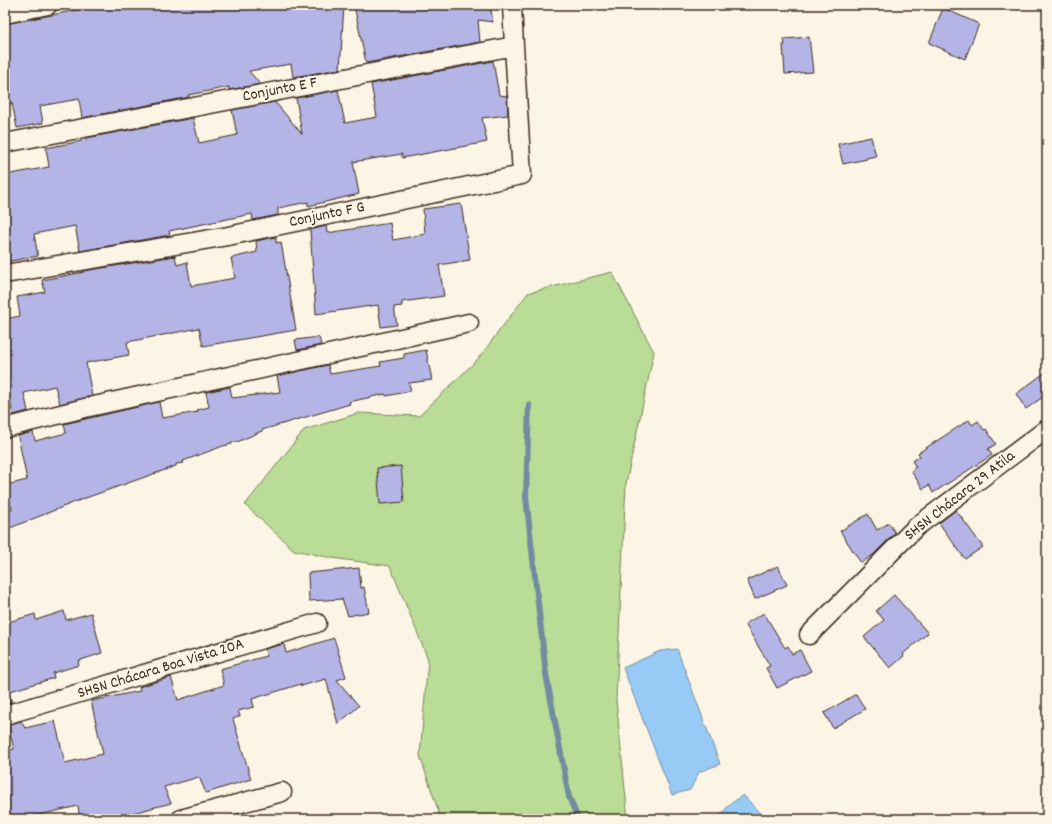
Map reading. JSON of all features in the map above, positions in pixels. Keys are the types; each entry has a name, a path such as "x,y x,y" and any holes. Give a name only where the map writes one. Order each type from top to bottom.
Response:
{"street":[{"path":"5,14 48,5"},
{"path":"512,5 514,46"},
{"name":"Conjunto E F","path":"5,143 514,46"},
{"name":"Conjunto F G","path":"5,274 228,236 522,175 514,46"},
{"path":"5,428 93,406 469,323"},
{"name":"SHSN Chácara 29 Atila","path":"809,635 916,527 1047,429"},
{"name":"SHSN Chácara Boa Vista 20A","path":"5,715 317,623"},
{"path":"181,819 282,792"}],"green space":[{"path":"612,272 654,352 626,483 616,699 628,819 441,819 420,756 428,659 390,566 332,558 294,550 245,505 304,430 359,413 419,416 477,360 528,293"}],"water":[{"path":"677,649 720,764 699,772 690,790 672,795 623,668 660,651"},
{"path":"743,795 766,819 717,819 729,805"}],"building":[{"path":"103,5 344,5 340,69 293,77 291,64 249,71 260,84 229,90 229,87 188,95 189,97 82,118 79,99 40,106 43,123 17,128 12,103 5,105 5,24"},
{"path":"354,5 490,5 493,22 478,20 480,42 366,63"},
{"path":"943,8 979,24 965,59 929,43"},
{"path":"809,37 813,72 785,74 784,39"},
{"path":"493,61 499,95 507,96 508,115 482,118 487,142 402,158 402,154 353,162 359,194 308,206 308,202 278,208 278,215 253,220 252,214 169,231 170,235 80,251 75,226 34,234 38,256 5,262 5,175 49,167 46,148 86,140 86,138 193,118 199,143 237,135 232,110 275,102 302,134 296,98 338,90 345,123 377,117 371,84"},
{"path":"871,137 876,156 843,164 838,144"},
{"path":"461,204 470,260 439,265 444,296 402,302 402,306 394,307 397,325 381,327 378,305 316,314 310,230 326,226 327,233 390,223 393,240 425,234 423,209"},
{"path":"276,237 276,243 281,242 296,330 203,346 199,328 127,342 129,355 86,363 92,396 60,404 55,386 24,393 28,411 13,415 5,377 5,319 20,316 17,297 45,292 42,280 84,271 175,256 177,265 187,262 191,286 235,278 231,258 257,252 256,241"},
{"path":"319,337 321,345 297,350 295,340"},
{"path":"426,350 432,380 409,383 411,391 386,396 385,394 349,402 350,404 262,430 237,442 232,442 232,444 183,461 184,463 176,464 176,466 80,500 5,530 5,511 12,510 6,485 27,480 18,436 33,432 35,441 66,433 64,424 159,402 162,418 198,412 197,410 209,407 206,392 230,387 232,398 280,392 277,376 328,365 330,374 381,366 380,362 404,358 404,354"},
{"path":"1047,371 1047,394 1026,409 1016,394"},
{"path":"969,420 972,425 978,421 984,430 986,429 996,444 988,449 992,455 933,493 929,485 923,489 911,471 916,467 912,461 920,456 918,453"},
{"path":"401,466 404,502 380,504 377,468"},
{"path":"956,510 983,547 965,559 939,523"},
{"path":"868,514 877,530 889,523 895,533 873,555 861,563 840,531"},
{"path":"778,566 787,585 755,599 747,580"},
{"path":"359,568 361,588 364,587 369,612 348,616 342,599 309,601 308,573"},
{"path":"894,595 928,633 903,654 904,656 890,668 864,637 884,620 876,611"},
{"path":"64,611 66,620 91,613 102,653 78,661 79,665 53,673 54,678 7,692 12,702 5,704 5,623 35,614 36,620"},
{"path":"764,613 785,648 788,646 792,654 800,650 811,671 777,688 766,668 770,666 745,624"},
{"path":"334,638 346,677 337,680 359,706 338,724 326,679 301,686 301,684 252,699 254,707 238,711 240,716 233,719 251,779 206,793 199,777 164,787 171,803 133,813 119,819 80,819 78,806 30,817 31,819 5,819 5,751 14,749 8,725 21,721 25,728 55,721 65,763 103,754 91,701 140,691 139,687 171,677 178,700 224,685 220,669 266,656 265,649 284,644 286,653"},
{"path":"856,694 865,709 833,728 824,713"}],"waterway":[{"path":"529,405 526,497 546,674 569,797 578,819"}]}
